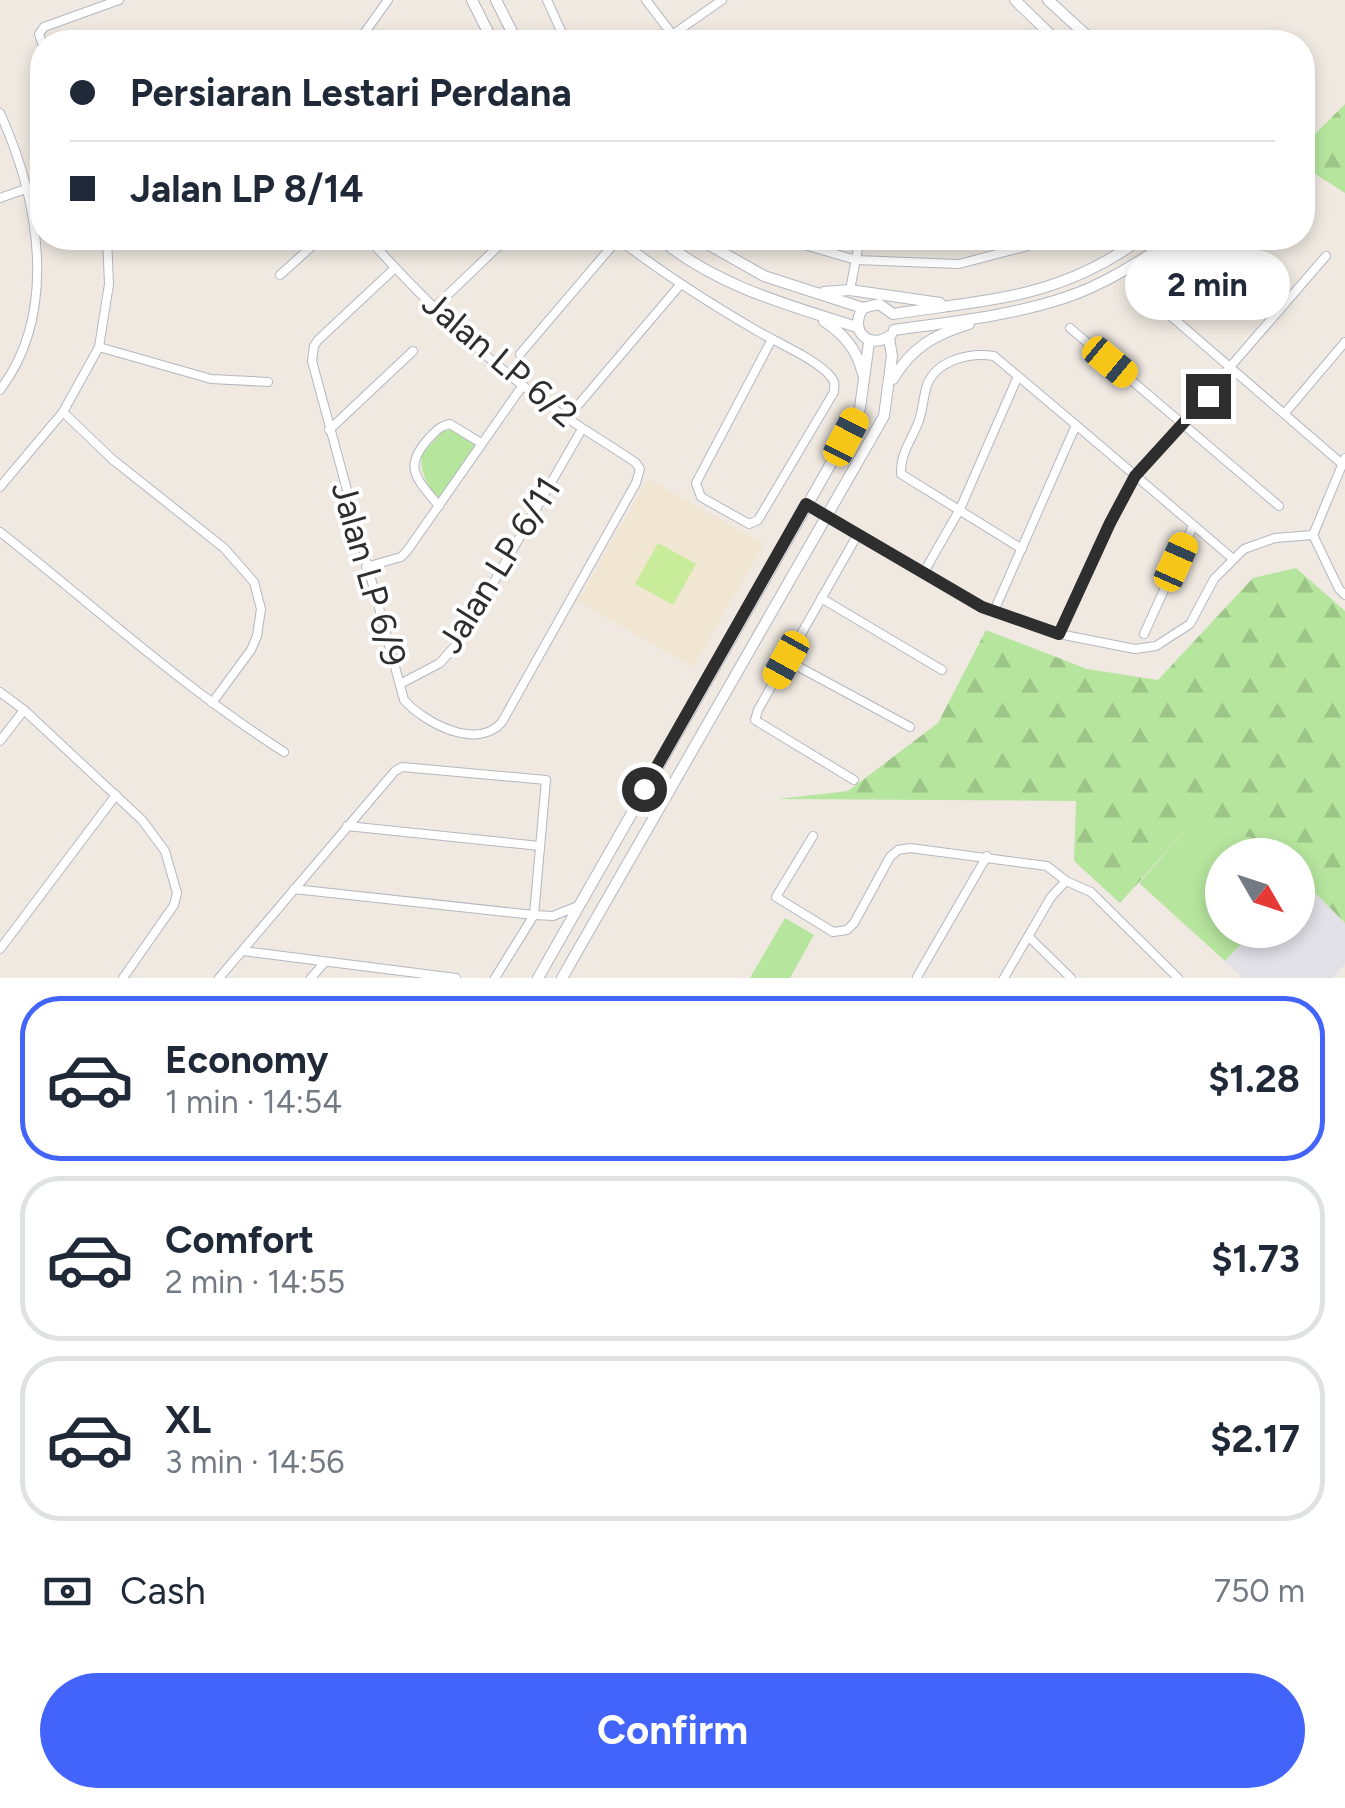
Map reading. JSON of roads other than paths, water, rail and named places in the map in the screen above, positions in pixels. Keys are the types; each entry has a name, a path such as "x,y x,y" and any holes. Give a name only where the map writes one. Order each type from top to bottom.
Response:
{"main road":[{"path":"472,0 487,30"},
{"path":"496,0 512,30"},
{"path":"1015,0 1046,30"},
{"path":"1048,0 1081,30"},
{"path":"538,978 860,408 866,382 870,342 857,327 754,294 676,250"},
{"path":"718,250 764,276 863,308 880,304 893,314 1030,294 1084,273 1122,250"},
{"path":"890,385 910,353 948,330 1067,297 1156,250"},
{"path":"818,292 850,290 950,305"},
{"path":"857,327 863,308"},
{"path":"816,314 848,340 859,358 866,382"},
{"path":"564,976 884,416 890,385 893,314"},
{"path":"870,342 880,342 891,334 1000,314"},
{"path":"678,731 699,741"}],"street":[{"path":"43,30 119,0"},
{"path":"367,30 388,0"},
{"path":"547,0 561,30"},
{"path":"646,0 668,30"},
{"path":"686,30 722,0"},
{"path":"0,113 26,189 30,213"},
{"path":"0,198 26,189"},
{"path":"0,390 22,356 34,308 36,250"},
{"path":"0,487 62,412 99,346 109,284 108,250"},
{"path":"280,275 308,250"},
{"name":"Jalan LP 6/2","path":"379,250 523,385 640,469 636,483 502,722"},
{"path":"436,306 495,250"},
{"path":"520,354 607,250"},
{"path":"633,250 680,285 772,339 828,374 834,382 834,392 825,409 762,515 754,523 744,522 702,496 696,483 772,339"},
{"path":"817,250 856,260 959,264 1012,250"},
{"path":"850,290 858,250"},
{"path":"1220,250 1217,259 1280,311"},
{"path":"1059,634 1135,476 1326,256"},
{"name":"Jalan LP 6/9","path":"396,268 318,340 312,361 404,700 436,724 482,734 490,733 502,722"},
{"path":"578,404 680,285"},
{"path":"1150,299 1343,461 1312,535 1345,595"},
{"path":"1070,328 1279,506"},
{"path":"1285,413 1345,342"},
{"path":"99,346 211,380 268,382"},
{"path":"329,430 412,351"},
{"path":"1022,549 900,472 904,449 919,421 931,377 949,362 967,356 994,356 1232,558"},
{"path":"924,572 960,508 1018,376"},
{"path":"366,567 401,557 523,385"},
{"path":"62,412 112,459 224,548 254,582 261,609 257,636 212,703"},
{"path":"439,506 415,472 413,458 418,450 442,425 450,424 481,444"},
{"path":"994,612 1076,425"},
{"name":"Jalan LP 6/11","path":"400,684 440,663 462,639 582,430"},
{"path":"806,504 994,612 1059,634 1146,650 1190,624 1214,579 1232,558 1266,540 1312,535"},
{"path":"1144,634 1192,526"},
{"path":"0,532 212,703 284,752"},
{"path":"854,780 756,720 858,534"},
{"path":"821,598 942,670"},
{"path":"786,660 910,727"},
{"path":"0,692 116,794 165,852 177,893 174,905 123,978"},
{"path":"0,742 24,710"},
{"path":"219,978 402,767 546,780 534,915 494,978"},
{"path":"0,949 116,794"},
{"path":"348,826 540,846"},
{"path":"813,836 776,898 833,932 847,930 854,923 898,850 910,848 1035,862 1091,892 1178,978"},
{"path":"917,977 987,856"},
{"path":"1004,978 1051,898 1066,881"},
{"path":"294,889 534,915 553,916 578,906"},
{"path":"553,916 563,934"},
{"path":"1029,937 1072,978"},
{"path":"242,952 456,978"},
{"path":"311,978 324,963"}]}
